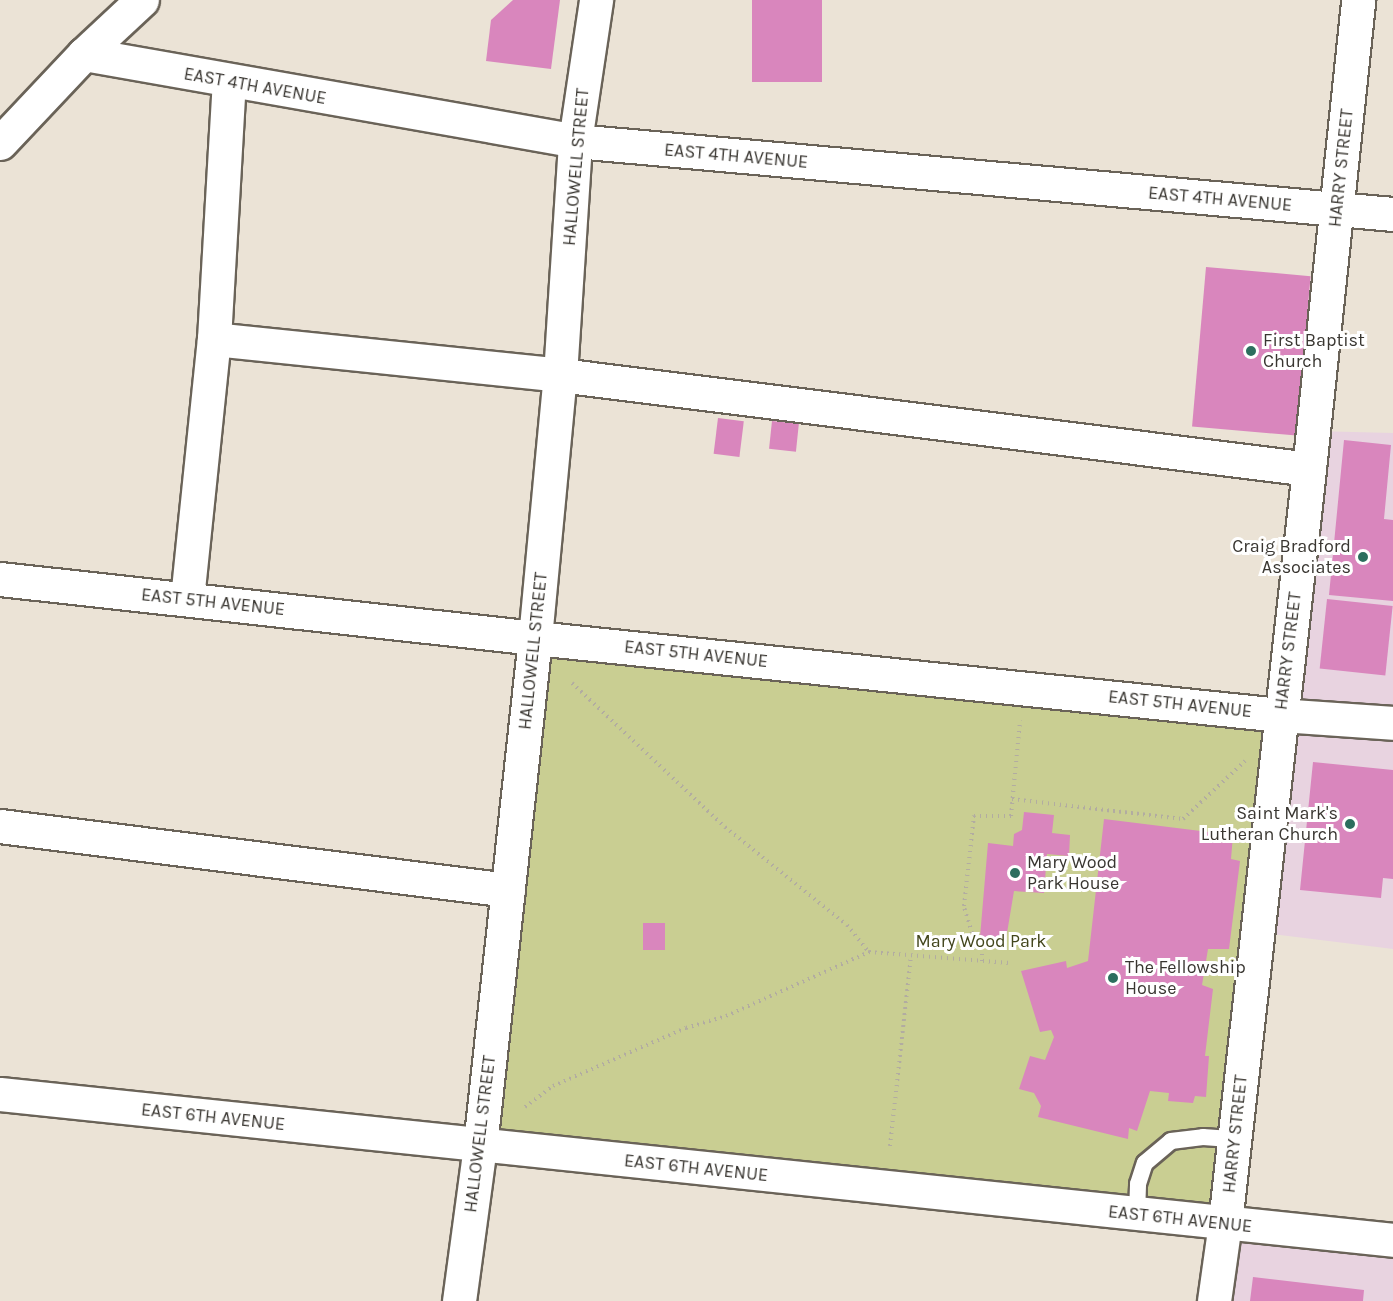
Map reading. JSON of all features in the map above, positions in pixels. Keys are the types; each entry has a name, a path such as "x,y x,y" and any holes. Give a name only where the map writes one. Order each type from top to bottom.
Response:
{"street":[{"path":"0,143 84,54 142,0"},
{"name":"HALLOWELL STREET","path":"459,1301 480,1146 535,638 560,375 575,141 596,0"},
{"name":"HARRY STREET","path":"1214,1301 1225,1224 1309,470 1358,0"},
{"name":"EAST 4TH AVENUE","path":"84,54 229,82 575,141 1393,214"},
{"path":"187,600 214,339 229,82"},
{"path":"214,339 560,375 1309,470"},
{"name":"EAST 5TH AVENUE","path":"0,579 535,638 1280,715 1393,723"},
{"path":"0,826 508,890"},
{"name":"EAST 6TH AVENUE","path":"0,1094 1393,1240"}],"lane":[{"path":"1137,1214 1138,1184 1145,1163 1171,1141 1203,1137 1234,1139"}],"path":[{"path":"572,683 725,827 847,925 869,952"},
{"path":"982,961 982,947 972,933 964,906 974,816 1011,816 1023,688"},
{"path":"1012,799 1183,819 1230,773 1254,754"},
{"path":"525,1107 553,1086 686,1028 726,1016 869,952 1011,963"},
{"path":"890,1146 911,956"}],"shaded area":[{"path":"1313,431 1393,433 1393,949 1257,932"},
{"path":"1225,1223 1393,1240 1393,1301 1214,1301"}],"green space":[{"name":"Mary Wood Park","path":"535,638 1280,716 1226,1224 482,1146"}],"building":[{"path":"513,0 560,0 551,69 486,61 491,20"},
{"path":"752,0 822,0 822,82 752,82"},
{"name":"First Baptist Church","path":"1206,267 1311,276 1297,436 1192,426"},
{"path":"718,418 744,421 739,457 714,454"},
{"path":"772,421 799,424 796,452 769,449"},
{"name":"Craig Bradford Associates","path":"1344,440 1391,445 1384,519 1393,520 1393,601 1329,595"},
{"path":"1327,599 1393,606 1385,676 1320,669"},
{"name":"Saint Mark's Lutheran Church","path":"1313,762 1393,770 1393,879 1383,878 1381,898 1300,890"},
{"name":"Mary Wood Park House","path":"1024,812 1054,815 1052,833 1070,835 1069,856 1047,854 1044,893 1014,891 1006,939 980,937 988,843 1013,846 1014,834 1022,830"},
{"name":"The Fellowship House","path":"1104,819 1233,835 1231,859 1240,861 1229,949 1208,949 1202,985 1213,989 1205,1056 1209,1056 1206,1097 1195,1096 1193,1103 1168,1101 1169,1093 1150,1091 1137,1131 1129,1128 1128,1139 1038,1117 1041,1106 1034,1093 1019,1089 1030,1056 1045,1060 1054,1037 1051,1030 1040,1032 1021,971 1066,961 1067,968 1088,961"},
{"path":"643,923 665,923 665,950 643,950"},
{"path":"1253,1277 1364,1290 1363,1301 1250,1301"}],"place":[{"name":"First Baptist Church","path":"1251,351"},
{"name":"Craig Bradford Associates","path":"1363,557"},
{"name":"Saint Mark's Lutheran Church","path":"1350,824"},
{"name":"Mary Wood Park House","path":"1015,873"},
{"name":"The Fellowship House","path":"1113,978"}]}
